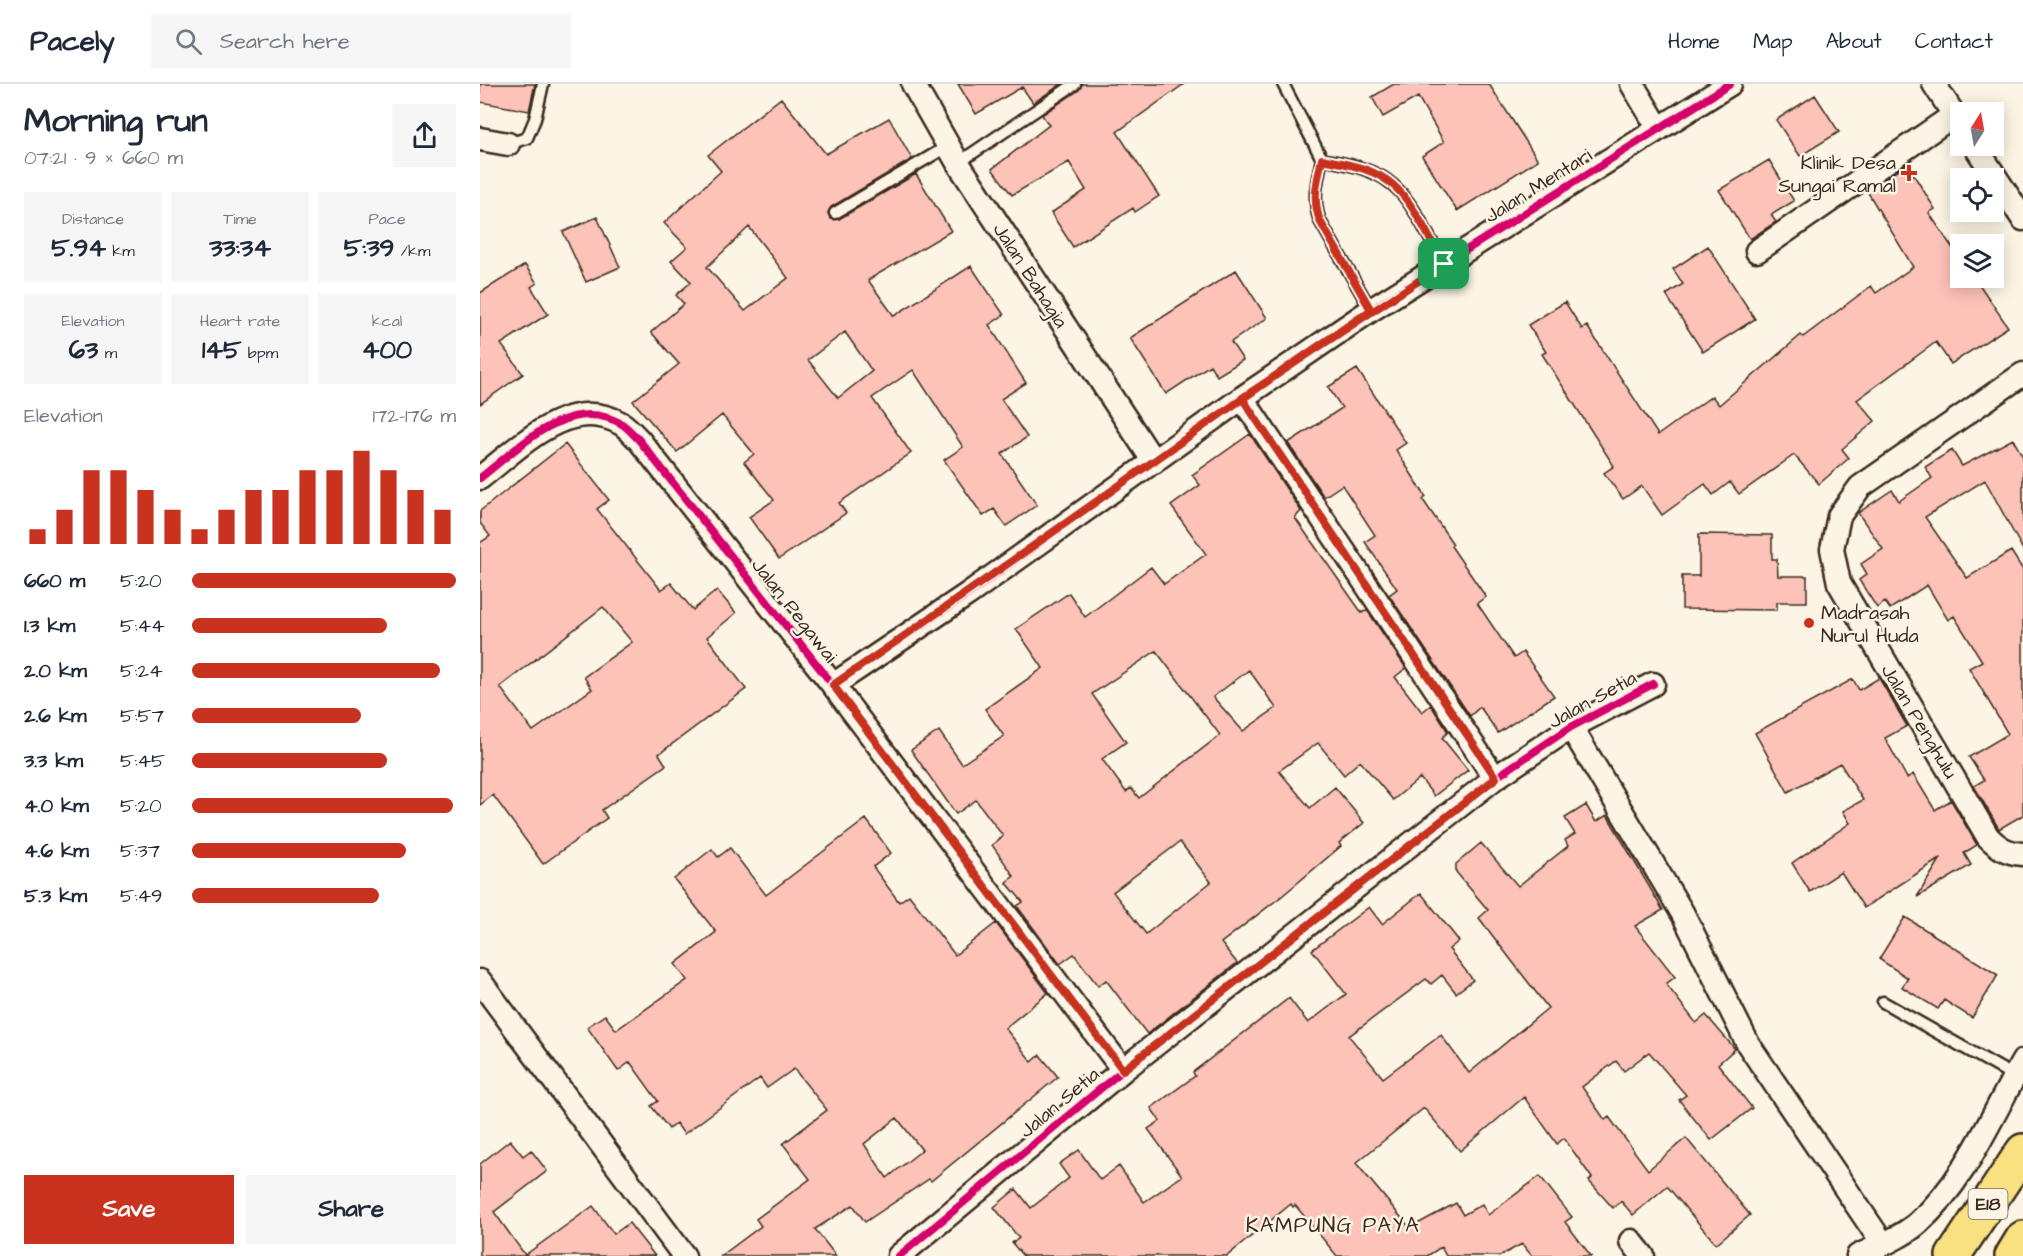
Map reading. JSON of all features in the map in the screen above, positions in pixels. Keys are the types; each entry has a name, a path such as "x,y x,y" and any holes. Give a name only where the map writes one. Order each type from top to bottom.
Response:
{"highway":[{"name":"E18","path":"1953,1256 2023,1152"},
{"name":"E18","path":"2012,1256 2023,1238"}],"street":[{"name":"Jalan Bahagia","path":"913,84 953,155 1154,462"},
{"path":"1632,84 1659,129"},
{"name":"Jalan Mentari","path":"833,685 1371,310 1730,84"},
{"path":"1934,84 1950,108"},
{"path":"1757,251 1950,124"},
{"path":"480,139 508,144"},
{"path":"1982,156 2023,219"},
{"name":"Jalan Penghulu","path":"2023,374 1860,487 1839,516 1832,549 1839,583 1988,837 1997,846 2010,853 2023,854"},
{"path":"1242,398 1496,778"},
{"name":"Jalan Pegawai","path":"480,478 554,422 575,415 600,416 622,424 639,440 833,685 1123,1070"},
{"name":"Jalan Setia","path":"899,1256 1123,1070 1496,778 1571,727 1653,684"},
{"path":"1571,727 1683,914 1748,1044 1883,1244"},
{"path":"480,981 684,1256"},
{"path":"1858,1256 1917,1224 1945,1193 1971,1157 2019,1068"}],"lane":[{"path":"508,144 527,138 535,119 543,84"},
{"path":"835,213 953,155 1075,84"},
{"path":"1283,84 1322,159 1315,188 1316,208 1320,221 1371,310"},
{"path":"1322,159 1360,168 1393,185 1407,201 1444,264"},
{"path":"1883,1002 2019,1068"}],"building":[{"path":"480,84 535,84 529,111 480,102"},
{"path":"958,84 1062,84 1033,103 1022,87 976,114"},
{"path":"1082,84 1184,84 1117,132 1159,196 1135,212 1133,208 1073,247 1051,213 1086,190 1069,162 1012,195 992,169 1049,125 1042,115 1079,90"},
{"path":"1394,84 1489,84 1538,160 1457,211 1422,156 1444,142 1418,97 1383,117 1372,97"},
{"path":"1815,95 1839,132 1800,156 1776,120"},
{"path":"781,98 826,154 889,118 912,159 831,207 828,213 831,219 839,219 916,174 951,231 868,280 894,316 971,266 1004,315 989,325 1026,383 1001,399 1027,437 1002,454 1037,505 1006,526 994,509 983,516 944,460 963,447 913,370 872,398 911,453 839,503 846,513 779,559 749,517 774,500 744,462 754,454 722,415 677,452 633,401 679,364 651,332 684,304 676,295 691,282 671,261 687,247 664,223 721,171 708,155","holes":["749,227 788,278 745,311 707,267","845,332 872,371 838,398 808,360"]},
{"path":"1769,160 1794,201 1771,215 1776,222 1750,239 1719,190"},
{"path":"1907,164 1935,209 1929,213 1950,244 1950,288 1982,288 2008,327 1951,364 1936,342 1857,400 1875,421 1842,449 1849,458 1819,484 1794,455 1739,494 1730,482 1713,495 1705,484 1662,515 1642,486 1623,499 1604,473 1614,466 1542,354 1546,352 1528,325 1565,302 1582,329 1587,326 1658,435 1712,396 1719,405 1801,335 1803,337 1871,286 1876,293 1913,267 1867,191"},
{"path":"597,217 620,267 586,282 563,232"},
{"path":"1708,246 1755,319 1703,352 1666,295 1683,284 1673,269"},
{"path":"525,265 537,283 531,287 548,314 501,344 523,374 480,404 480,293"},
{"path":"1236,270 1267,318 1231,342 1243,360 1217,376 1210,365 1166,394 1130,338"},
{"path":"1357,369 1406,443 1396,450 1426,497 1423,500 1486,597 1477,603 1514,658 1523,652 1554,696 1498,733 1480,707 1470,716 1389,595 1397,589 1365,542 1375,535 1342,485 1324,497 1288,443 1342,408 1328,387"},
{"path":"1250,434 1301,511 1295,518 1362,613 1367,610 1406,668 1395,677 1422,712 1431,705 1448,732 1442,738 1468,770 1434,796 1420,778 1393,800 1360,761 1344,775 1318,743 1279,771 1310,808 1335,787 1364,823 1339,843 1341,846 1282,896 1221,943 1237,963 1147,1034 1106,980 1098,986 1074,954 1060,964 1017,906 1023,902 1006,882 1014,876 992,845 1003,836 976,800 956,814 911,750 939,731 962,764 1004,736 985,709 1043,668 1016,629 1069,593 1085,617 1151,567 1164,584 1206,554 1171,506 1200,485 1192,475","holes":["1156,651 1220,735 1139,798 1131,788 1126,792 1102,759 1126,742 1092,694","1249,670 1276,708 1243,731 1213,697","1180,842 1211,882 1146,934 1113,892"]},
{"path":"2013,439 2023,457 2023,550 1985,480 1925,517 1967,578 2011,551 2023,570 2023,815 1999,829 1974,786 1984,780 1969,757 2008,734 1969,668 1982,661 1954,616 1948,620 1927,585 1890,609 1885,602 1877,608 1859,580 1867,574 1861,564 1883,549 1858,513 1892,490 1899,501 1932,478 1925,467 1952,450 1962,466"},
{"path":"565,444 609,500 597,509 661,590 671,583 693,610 717,590 736,613 707,637 746,689 659,754 666,765 602,810 607,818 543,864 493,795 480,805 480,543 490,536 480,523 480,511","holes":["603,607 632,642 584,677 592,689 533,731 500,687"]},
{"path":"1699,534 1772,535 1772,559 1777,559 1778,576 1807,576 1807,602 1777,602 1777,610 1682,609 1682,576 1699,576"},
{"path":"1879,678 1907,726 1885,738 1907,778 1913,774 1935,810 1951,800 1977,845 1964,853 1971,865 1917,897 1941,858 1864,908 1841,872 1810,892 1792,863 1850,823 1843,811 1863,800 1840,763 1788,792 1755,733 1853,679 1859,690"},
{"path":"1586,805 1596,822 1607,815 1663,910 1635,926 1675,977 1666,984 1696,1023 1706,1015 1735,1049 1718,1064 1752,1108 1711,1140 1679,1100 1686,1095 1649,1052 1624,1071 1616,1061 1582,1087 1605,1120 1609,1117 1648,1170 1686,1138 1750,1215 1716,1244 1667,1186 1633,1215 1621,1201 1613,1208 1589,1181 1592,1178 1564,1138 1557,1144 1524,1097 1460,1151 1424,1108 1356,1163 1410,1228 1456,1203 1463,1215 1482,1204 1488,1215 1540,1176 1572,1217 1565,1222 1591,1256 1532,1256 1522,1244 1500,1256 1446,1256 1441,1247 1427,1256 1337,1256 1295,1205 1293,1207 1291,1204 1227,1256 1023,1256 1012,1243 1019,1238 994,1207 1016,1189 1031,1208 1069,1178 1059,1164 1079,1150 1100,1180 1119,1166 1144,1202 1182,1176 1148,1129 1160,1121 1151,1108 1195,1076 1193,1072 1289,998 1308,1023 1346,994 1312,950 1369,907 1382,924 1421,893 1459,941 1449,949 1473,980 1456,993 1442,975 1431,984 1426,979 1349,1036 1383,1078 1441,1035 1469,1073 1548,1008 1479,918 1488,910 1456,872 1456,864 1481,843 1518,886 1568,846 1565,840 1575,834 1565,818"},
{"path":"866,819 891,853 873,867 899,902 909,895 955,955 996,923 1048,993 1005,1028 1032,1062 1040,1055 1058,1077 931,1181 929,1179 865,1222 853,1205 815,1229 836,1256 721,1256 761,1226 756,1219 810,1179 783,1144 827,1110 794,1069 767,1088 760,1078 684,1134 676,1123 669,1129 651,1106 658,1101 630,1062 618,1071 587,1027 605,1015 616,1030 687,980 675,964 716,932 674,879 712,849 718,857 730,848 766,895","holes":["897,1118 922,1150 887,1178 864,1144"]},
{"path":"1905,917 1998,975 1972,1018 1944,1000 1938,1009 1902,987 1908,978 1879,959"},
{"path":"510,1140 523,1156 531,1150 547,1171 494,1212 525,1255 593,1206 614,1234 629,1223 655,1256 480,1256 480,1164"}],"cycle path":[{"path":"833,685 968,594 1242,398 1371,310 1730,84"},
{"path":"480,478 528,440 564,420 583,415 602,416 622,424 629,430 833,685 1123,1070"},
{"path":"899,1256 1123,1070 1495,778 1571,727 1653,684"}],"place":[{"name":"Klinik Desa Sungai Ramal","path":"1909,173"},
{"name":"Madrasah Nurul Huda","path":"1809,623"}],"district":[{"name":"KAMPUNG PAYA","path":"1333,1225"}],"route":[{"path":"1444,264 1371,310 1307,354 1242,398 1496,778 1123,1070 833,685 968,594 1102,496 1154,462 1242,398 1371,310 1320,221 1316,208 1315,188 1322,159 1360,168 1378,175 1393,185 1407,201 1444,264"}]}
